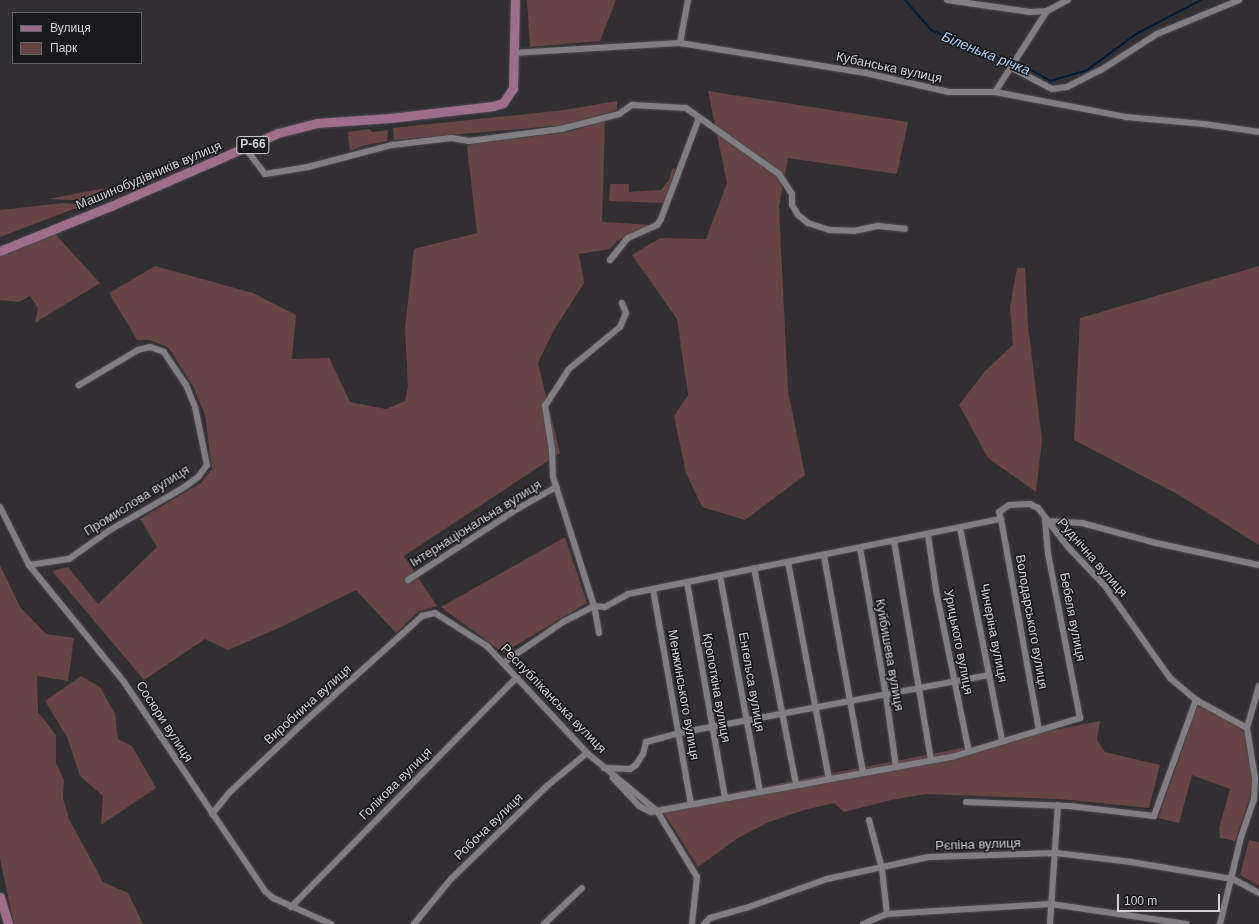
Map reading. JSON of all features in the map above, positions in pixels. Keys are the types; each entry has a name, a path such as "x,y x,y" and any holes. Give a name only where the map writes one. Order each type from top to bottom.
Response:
{"main road":[{"name":"Р-66","path":"513,53 515,0"},
{"name":"Машинобудівників вулиця","path":"0,251 246,148 278,133 317,123 493,106 509,98 513,88 513,53"},
{"path":"0,897 8,924"}],"street":[{"path":"680,43 688,0"},
{"path":"947,0 1030,12 1047,11 1068,0"},
{"path":"1010,67 1052,90 1067,87 1101,70 1157,34 1239,0"},
{"path":"995,92 1047,11"},
{"name":"Кубанська вулиця","path":"513,53 680,43 866,73 949,92 995,92 1126,117 1204,124 1259,132"},
{"path":"246,148 265,174 308,167 392,145 452,138 469,141 561,129 619,114 632,105 686,108 779,174 792,194 792,205 798,215 808,223 830,230 854,231 878,226 905,229"},
{"path":"610,260 628,238 657,225 661,220 699,118"},
{"name":"Інтернаціональна вулиця","path":"599,633 594,606 556,488 545,406 569,369 620,327 626,313 622,303"},
{"name":"Промислова вулиця","path":"29,565 69,559 110,530 182,488 198,477 206,465 195,407 186,385 164,352 150,347 138,350 79,385"},
{"name":"Інтернаціональна вулиця","path":"408,580 519,508 556,488"},
{"path":"503,663 563,622 594,606 605,607 628,594 754,568 824,556 1001,519 999,512 1009,505 1030,504 1038,508 1045,521"},
{"name":"Сосюри вулиця","path":"0,507 29,565 124,682 265,891 291,907 331,924"},
{"name":"Володарського вулиця","path":"1001,519 1039,730"},
{"name":"Руднічна вулиця","path":"1045,521 1082,524 1156,543 1259,565"},
{"name":"Руднічна вулиця","path":"1045,521 1105,586 1170,678 1196,700 1247,728"},
{"name":"Бебеля вулиця","path":"1039,730 1080,718 1048,554 1045,521"},
{"name":"Чичеріна вулиця","path":"960,528 1002,741"},
{"name":"Урицького вулиця","path":"928,535 954,681 969,752"},
{"path":"894,541 931,760"},
{"name":"Куйбишева вулиця","path":"860,548 886,695 896,767"},
{"path":"824,556 864,772"},
{"path":"788,562 829,779"},
{"path":"754,568 796,785"},
{"name":"Енгельса вулиця","path":"720,576 760,792"},
{"name":"Кропоткіна вулиця","path":"687,582 724,798"},
{"name":"Менжинського вулиця","path":"653,589 691,804"},
{"name":"Республіканська вулиця","path":"422,616 436,613 487,646 587,754 657,810 697,876 692,924"},
{"name":"Виробнича вулиця","path":"212,814 236,787 422,616"},
{"path":"604,768 630,768 636,765 643,754 646,742 679,733 747,721 816,706 886,695 919,687 990,675"},
{"name":"Голікова вулиця","path":"291,907 517,677"},
{"path":"1220,924 1233,879 1241,837 1254,800 1255,778 1247,728 1259,686"},
{"path":"966,802 1058,805 1112,809 1154,816 1196,700"},
{"path":"657,810 931,760 969,752 1039,730"},
{"name":"Робоча вулиця","path":"414,924 451,879 547,786 587,754"},
{"path":"1050,924 1056,853 1058,805"},
{"path":"869,820 882,868 888,914"},
{"name":"Рєпіна вулиця","path":"704,924 710,918 746,908 827,879 930,857 1056,853 1131,862 1233,879 1259,893"},
{"path":"544,924 582,888"},
{"path":"863,924 888,914 1051,904 1186,924"}],"green space":[{"path":"527,0 616,0 600,41 530,47"},
{"path":"708,91 908,122 897,174 788,158 779,207 788,391 805,475 745,520 702,507 686,473 674,416 688,395 677,319 632,255 660,238 706,239 727,183"},
{"path":"617,101 617,110 565,125 394,140 393,128 564,110"},
{"path":"605,121 602,222 652,225 617,241 610,249 579,254 584,283 554,330 538,363 560,453 404,556 437,606 419,611 396,633 356,590 279,628 228,650 205,639 144,680 52,571 68,567 98,604 157,547 140,519 201,483 212,469 205,415 193,386 168,347 149,340 137,340 109,293 155,266 253,293 296,315 292,359 329,358 350,402 386,409 405,401 408,387 405,328 414,249 477,233 467,147 471,144 568,132"},
{"path":"369,129 373,132 388,130 387,141 361,146 350,151 348,132"},
{"path":"676,168 664,203 609,201 610,184 629,184 629,192 661,190 669,180 672,169"},
{"path":"131,187 94,201 48,199 99,189"},
{"path":"64,203 84,205 0,237 0,210"},
{"path":"55,234 100,283 35,323 38,308 30,296 19,302 0,300 0,256"},
{"path":"1259,266 1259,545 1179,495 1074,440 1080,318"},
{"path":"1017,268 1025,268 1028,325 1042,440 1036,492 988,458 959,405 985,371 1013,345 1010,307"},
{"path":"565,537 587,603 503,653 441,607"},
{"path":"0,565 20,607 46,634 74,638 68,681 37,676 38,712 56,735 56,763 64,780 63,798 69,819 103,882 128,893 143,924 14,924 0,859"},
{"path":"81,676 100,687 115,714 118,739 132,746 156,788 101,825 103,796 80,776 67,737 45,701"},
{"path":"1198,705 1244,730 1252,778 1249,800 1235,841 1220,838 1219,828 1230,789 1192,775 1179,823 1158,818"},
{"path":"1100,721 1097,740 1105,752 1160,765 1149,808 1059,799 926,794 891,800 844,812 834,803 804,810 769,822 738,838 698,867 660,807"},
{"path":"1249,840 1259,842 1259,886 1240,875"}],"waterway":[{"name":"Біленька річка","path":"905,0 931,30 1006,61 1021,64 1050,81 1086,71 1136,34 1201,0"}]}
